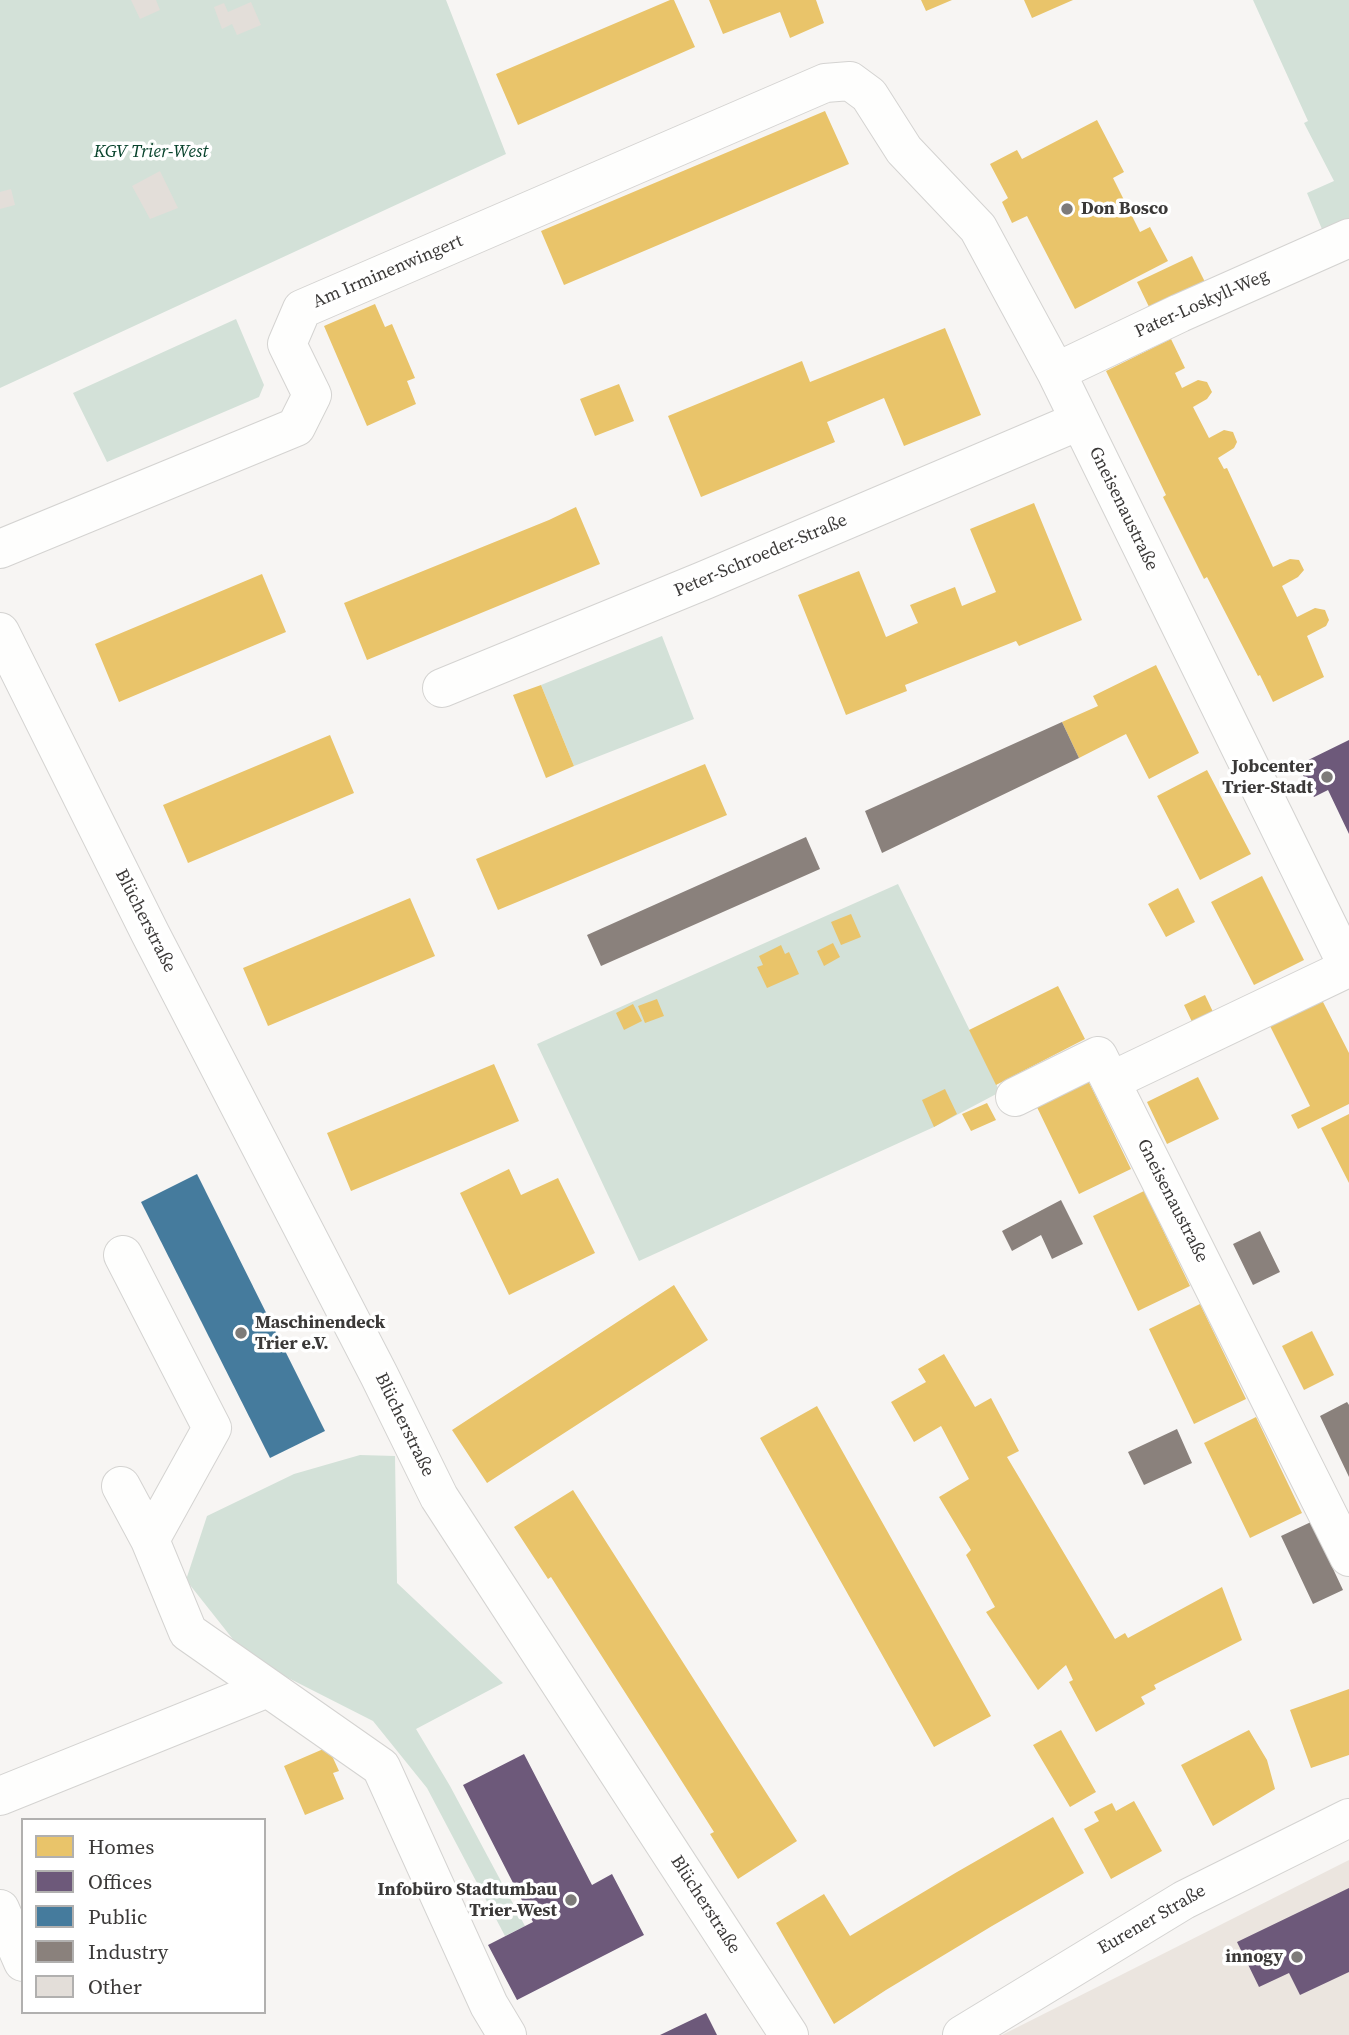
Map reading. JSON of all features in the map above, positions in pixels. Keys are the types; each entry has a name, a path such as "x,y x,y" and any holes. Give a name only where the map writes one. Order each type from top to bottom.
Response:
{"street":[{"name":"Gneisenaustraße","path":"850,81 869,95 904,150 978,228 1056,372 1349,969 1111,1081 1349,1557"},
{"name":"Am Irminenwingert","path":"0,549 296,427 312,395 286,344 302,309 825,83 850,81"},
{"name":"Pater-Loskyll-Weg","path":"1056,372 1349,238"},
{"name":"Peter-Schroeder-Straße","path":"442,688 651,603 1079,421"},
{"name":"Blücherstraße","path":"0,632 150,933 379,1375 439,1497 789,2035"},
{"path":"1015,1097 1098,1056 1111,1081"},
{"path":"123,1255 212,1428 150,1541"},
{"path":"121,1486 150,1541 188,1632 381,1767 489,2005 508,2035"},
{"path":"0,1796 268,1688"},
{"name":"Eurener Straße","path":"962,2035 1184,1900 1349,1818"},
{"path":"0,1909 21,1957"}],"shaded area":[{"path":"1349,1860 1349,2035 1002,2035"}],"green space":[{"name":"KGV Trier-West","path":"0,0 446,0 506,154 0,388"},
{"path":"1253,0 1349,0 1349,222 1324,234 1307,193 1334,181 1304,123 1308,121"},
{"path":"236,319 264,385 259,397 107,462 73,393"},
{"path":"662,636 694,719 574,766 541,685"},
{"path":"898,884 1000,1092 934,1127 639,1261 537,1044"},
{"path":"360,1455 395,1456 397,1583 503,1683 416,1729 450,1786 525,1926 505,1936 427,1788 373,1721 247,1657 186,1580 207,1516 294,1474"}],"building: Homes":[{"path":"674,0 695,47 518,125 496,74"},
{"path":"709,0 816,0 824,23 790,38 780,12 723,34"},
{"path":"921,0 952,0 926,11"},
{"path":"1024,0 1073,0 1032,18"},
{"path":"825,111 849,164 564,285 541,231"},
{"name":"Don Bosco","path":"1097,120 1124,172 1113,178 1140,232 1150,227 1168,261 1075,309 1027,216 1012,223 1002,202 1008,198 990,164 1017,150 1022,159"},
{"path":"1192,256 1206,284 1151,311 1137,282"},
{"path":"375,304 385,327 392,324 415,378 407,381 416,404 367,426 324,326"},
{"path":"945,328 981,415 904,446 884,398 827,422 835,442 701,497 668,416 802,361 810,382"},
{"path":"1171,339 1185,368 1175,373 1182,388 1198,380 1207,382 1212,392 1207,399 1193,407 1209,438 1224,430 1233,432 1237,442 1234,448 1218,458 1224,469 1227,468 1273,567 1290,559 1299,560 1304,570 1298,577 1282,586 1297,617 1315,608 1325,610 1329,620 1326,626 1307,636 1324,677 1273,702 1207,577 1204,579 1163,497 1166,495 1106,371"},
{"path":"619,384 634,421 595,436 580,399"},
{"path":"1034,503 1082,620 1019,646 1016,641 905,685 907,691 846,715 798,595 859,571 886,637 918,623 910,605 955,587 962,606 996,592 970,529"},
{"path":"576,507 600,564 367,660 344,603"},
{"path":"262,574 286,632 119,702 95,644"},
{"path":"1156,665 1199,753 1149,779 1126,734 1079,758 1062,722 1098,706 1093,696"},
{"path":"541,685 574,766 546,778 513,695"},
{"path":"330,735 354,793 188,863 163,805"},
{"path":"705,764 727,815 498,910 476,859"},
{"path":"1207,770 1251,854 1200,880 1157,796"},
{"path":"1262,876 1304,960 1254,985 1211,902"},
{"path":"1178,888 1195,922 1166,937 1148,904"},
{"path":"410,898 435,956 268,1026 243,968"},
{"path":"851,914 861,937 841,945 831,922"},
{"path":"833,943 840,957 824,966 817,951"},
{"path":"781,945 785,954 789,952 799,974 767,988 757,967 763,965 759,956"},
{"path":"1058,986 1085,1039 996,1085 969,1030"},
{"path":"1205,995 1214,1014 1193,1024 1184,1005"},
{"path":"1321,998 1349,1053 1349,1104 1298,1129 1291,1115 1310,1106 1269,1024"},
{"path":"657,999 664,1016 645,1023 638,1006"},
{"path":"633,1004 642,1021 624,1030 616,1013"},
{"path":"494,1064 519,1121 351,1191 327,1133"},
{"path":"1085,1074 1131,1169 1079,1194 1033,1099"},
{"path":"1198,1077 1219,1119 1167,1144 1147,1102"},
{"path":"945,1089 957,1114 934,1127 922,1100"},
{"path":"987,1103 996,1120 971,1131 962,1114"},
{"path":"1349,1114 1349,1183 1321,1128"},
{"path":"509,1169 521,1195 558,1178 595,1253 509,1295 460,1193"},
{"path":"1144,1191 1190,1286 1138,1311 1093,1216"},
{"path":"674,1285 708,1340 487,1483 452,1430"},
{"path":"1200,1304 1246,1399 1194,1424 1149,1329"},
{"path":"1312,1331 1334,1375 1304,1390 1282,1346"},
{"path":"944,1354 975,1407 991,1398 1019,1451 1007,1457 1115,1639 1125,1633 1128,1638 1222,1587 1242,1640 1154,1685 1156,1689 1141,1697 1145,1704 1096,1732 1069,1682 1073,1680 1066,1665 1038,1690 986,1612 995,1607 966,1555 971,1550 939,1497 969,1479 941,1426 914,1442 891,1402 926,1382 918,1369"},
{"path":"817,1406 991,1716 934,1747 760,1438"},
{"path":"1256,1417 1302,1513 1250,1538 1204,1443"},
{"path":"573,1490 797,1841 738,1879 710,1834 714,1832 660,1747 551,1577 548,1579 514,1527"},
{"path":"1349,1689 1349,1755 1311,1768 1290,1710"},
{"path":"1061,1730 1096,1792 1070,1807 1033,1745"},
{"path":"1249,1730 1267,1760 1275,1789 1213,1826 1181,1765"},
{"path":"328,1747 339,1771 333,1773 344,1799 305,1815 284,1766"},
{"path":"1134,1801 1162,1851 1111,1879 1084,1829 1099,1821 1094,1812 1112,1803 1116,1811"},
{"path":"1053,1817 1084,1873 886,1990 834,2024 776,1923 824,1894 850,1936"}],"building: Offices":[{"name":"Jobcenter Trier-Stadt","path":"1349,740 1349,834 1328,790 1314,797 1298,765"},
{"path":"524,1754 592,1885 612,1874 644,1935 517,2000 488,1945 533,1922 463,1785"},
{"name":"innogy","path":"1349,1888 1349,1972 1300,1995 1289,1973 1259,1987 1237,1942"},
{"path":"706,2013 717,2035 660,2035"}],"building: Public":[{"path":"197,1174 325,1431 270,1458 141,1202"}],"building: Industry":[{"path":"1062,722 1079,758 882,853 865,811"},
{"path":"806,837 820,869 601,966 587,935"},
{"path":"1061,1200 1083,1244 1052,1259 1041,1235 1012,1251 1002,1231"},
{"path":"1260,1231 1280,1272 1253,1285 1233,1244"},
{"path":"1347,1402 1349,1405 1349,1477 1320,1416"},
{"path":"1177,1429 1192,1463 1144,1485 1128,1452"},
{"path":"1311,1522 1343,1590 1313,1604 1281,1536"}],"building: Other":[{"path":"131,0 156,0 160,10 140,19"},
{"path":"251,2 261,25 237,35 232,24 222,29 214,7 224,3 228,12"},
{"path":"160,171 178,208 150,219 132,186"},
{"path":"11,189 15,205 0,209 0,192"}],"place":[{"name":"Don Bosco","path":"1067,209"},
{"name":"Jobcenter Trier-Stadt","path":"1327,777"},
{"name":"Maschinendeck Trier e.V.","path":"241,1333"},
{"name":"Infobüro Stadtumbau Trier-West","path":"571,1900"},
{"name":"innogy","path":"1297,1957"}]}
